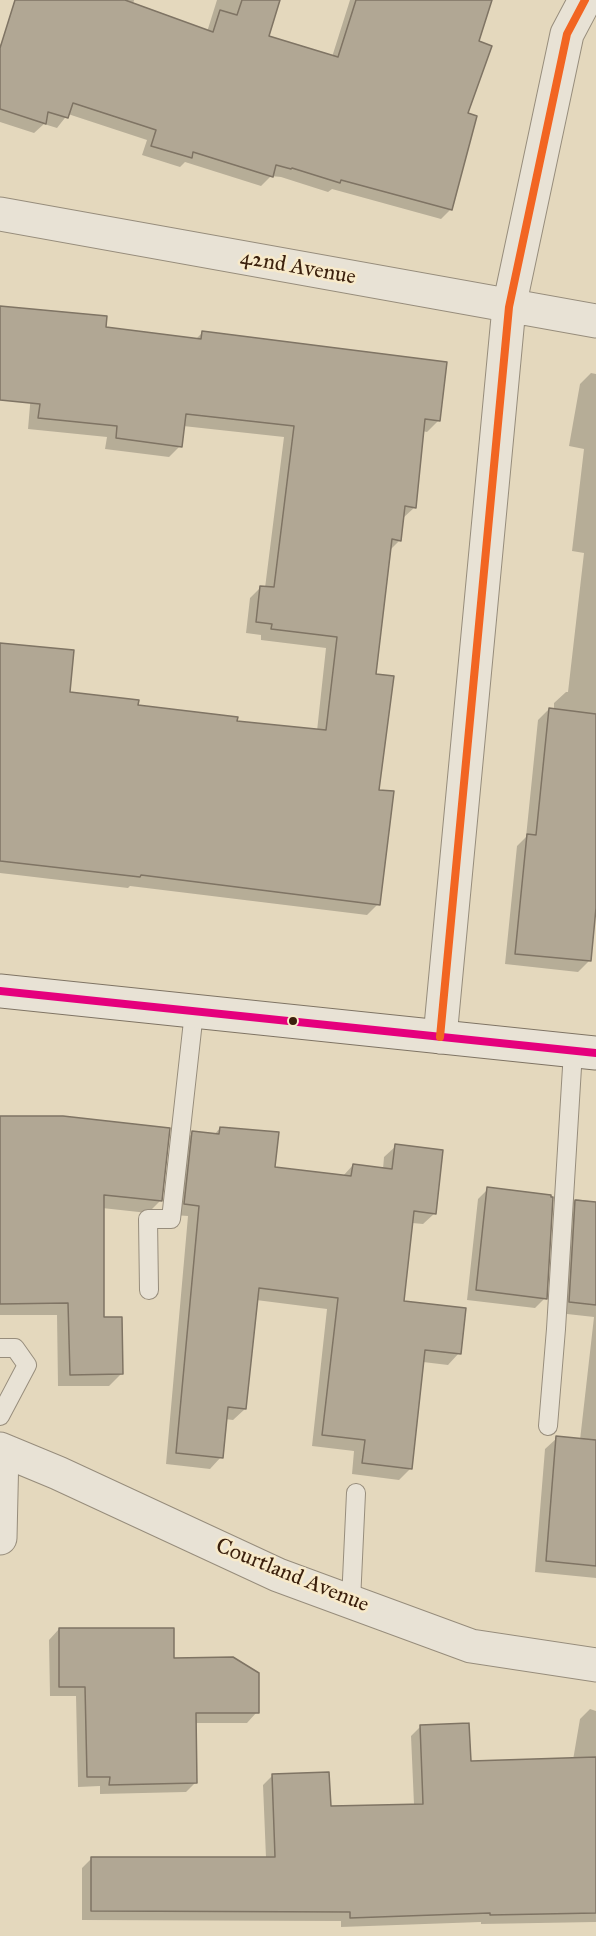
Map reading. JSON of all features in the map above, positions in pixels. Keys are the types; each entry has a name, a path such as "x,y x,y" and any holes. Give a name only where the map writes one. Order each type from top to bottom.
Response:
{"street":[{"path":"440,1037 509,307 567,34 585,0"},
{"name":"42nd Avenue","path":"0,214 596,321"},
{"path":"0,991 585,1052"},
{"path":"0,1538 1,1450"},
{"name":"Courtland Avenue","path":"1,1450 58,1473 278,1575 471,1646 596,1665"}],"lane":[{"path":"149,1290 148,1219 171,1219 194,1012"},
{"path":"548,1426 585,1052"},
{"path":"0,1348 15,1348 27,1365 0,1416"},
{"path":"351,1601 356,1493"}],"building":[{"path":"15,0 125,0 213,32 220,10 237,15 242,0 280,0 269,36 338,57 356,0 492,0 479,41 492,46 468,113 477,116 452,210 341,180 340,183 292,168 276,165 273,177 193,152 192,158 151,146 156,130 73,103 68,118 48,112 46,124 0,109 0,48"},
{"path":"0,306 107,316 106,327 201,339 202,331 447,362 440,421 425,419 416,508 405,506 401,541 392,539 376,674 394,676 379,790 394,791 380,905 141,875 140,877 0,861 0,643 74,650 70,692 139,700 138,705 238,717 237,721 326,730 337,637 271,629 272,624 256,622 260,586 274,587 294,426 186,414 182,447 116,438 117,426 38,418 40,404 0,400"},
{"path":"549,708 596,714 596,908 591,961 515,954 527,834 536,835"},
{"path":"0,1116 63,1116 170,1128 162,1201 104,1195 104,1317 122,1317 123,1374 70,1375 68,1303 0,1304"},
{"path":"220,1127 279,1132 275,1167 351,1176 353,1164 392,1169 395,1144 443,1150 436,1214 414,1211 404,1301 466,1308 461,1354 425,1350 412,1469 362,1463 365,1440 322,1435 338,1298 259,1288 246,1409 228,1407 223,1458 176,1453 199,1206 184,1204 192,1131 219,1134"},
{"path":"487,1187 553,1197 547,1299 476,1290"},
{"path":"575,1200 596,1202 596,1305 569,1302"},
{"path":"556,1436 596,1440 596,1566 546,1561"},
{"path":"59,1628 174,1628 174,1658 233,1657 259,1673 259,1713 196,1713 197,1783 109,1785 110,1777 87,1777 85,1687 59,1687"},
{"path":"469,1723 471,1761 596,1757 596,1913 490,1915 490,1913 350,1918 350,1912 91,1911 91,1857 275,1857 272,1774 329,1772 331,1806 423,1804 420,1725"}],"transit line":[{"path":"440,1037 509,307 567,34 585,0"},
{"path":"0,991 596,1053"}]}
